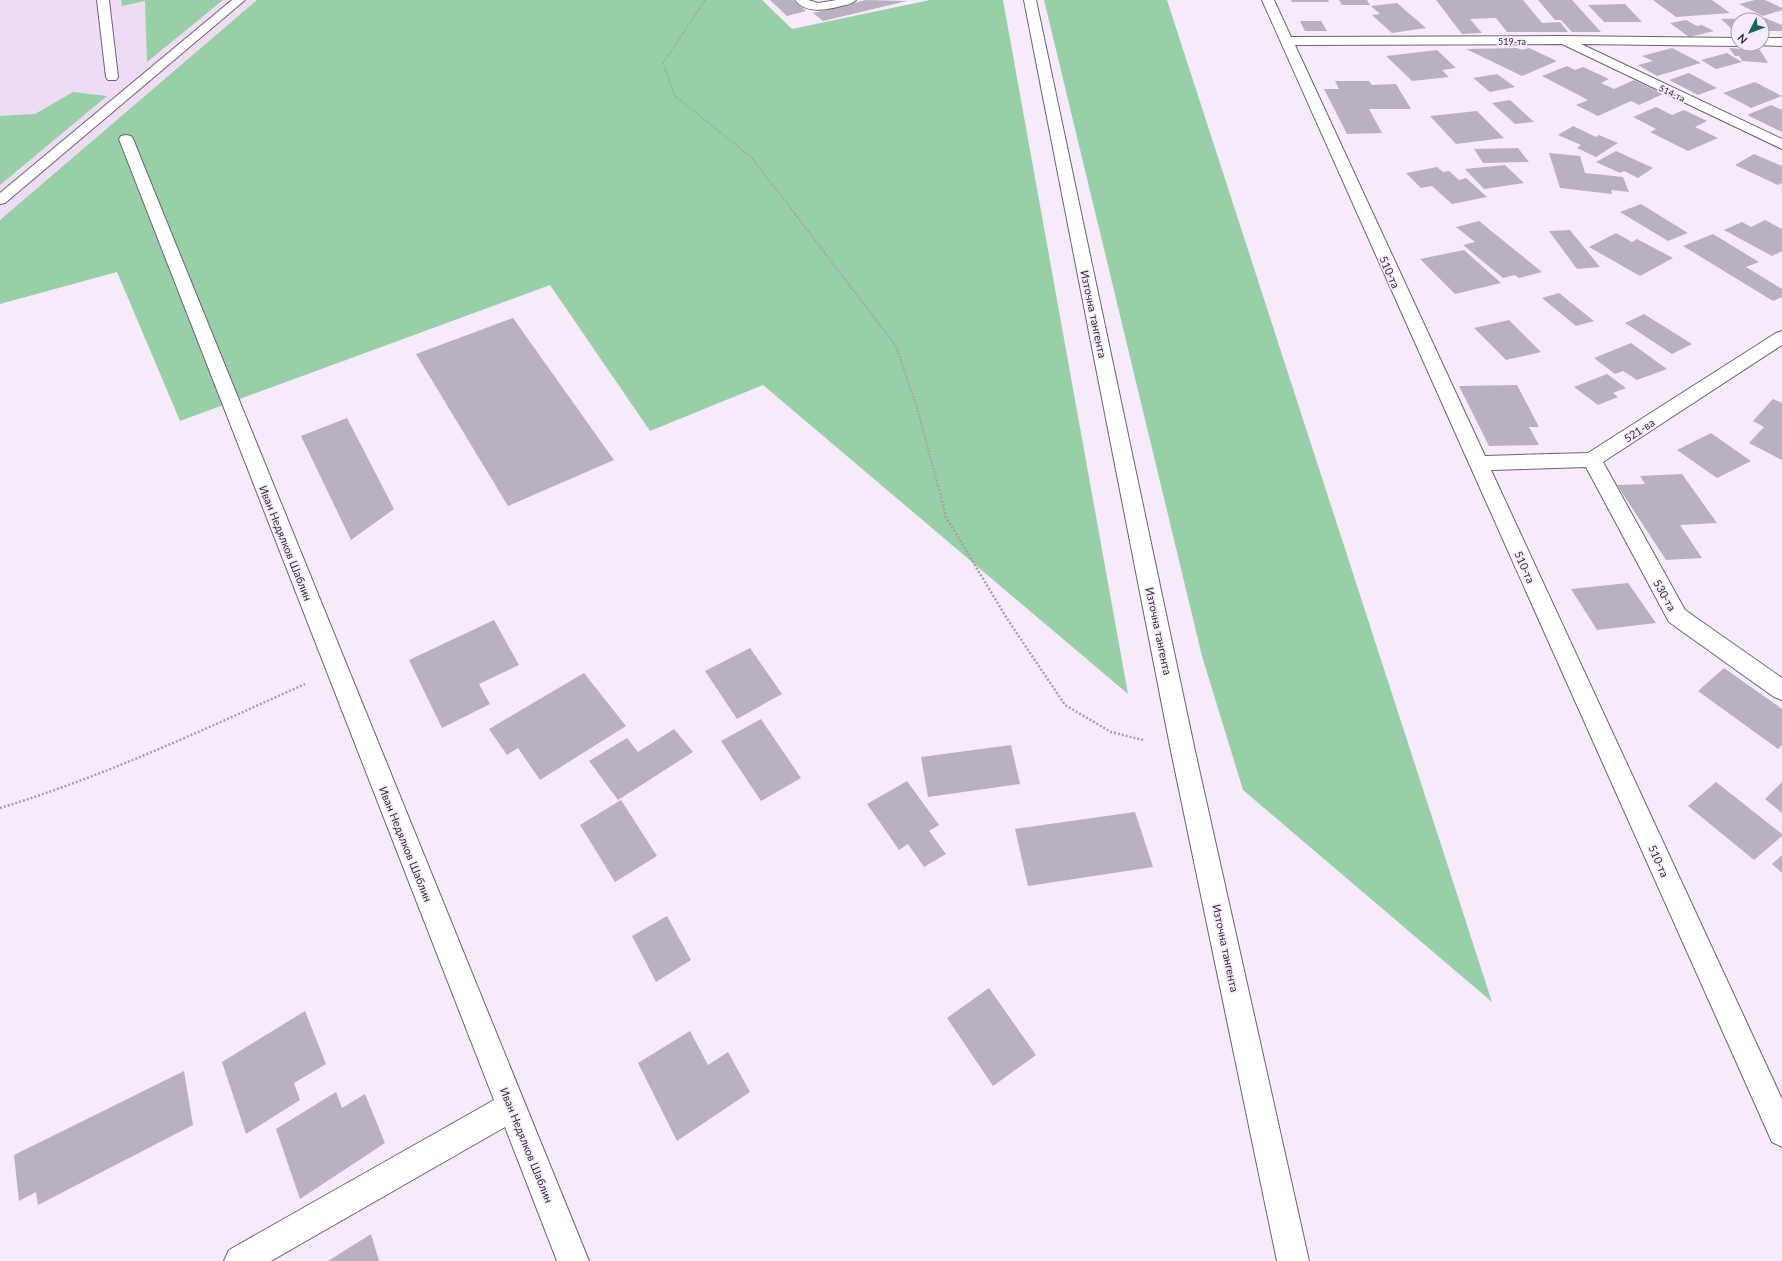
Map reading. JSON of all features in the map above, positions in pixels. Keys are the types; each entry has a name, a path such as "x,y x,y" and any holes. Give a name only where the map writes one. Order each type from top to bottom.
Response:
{"street":[{"name":"Източна тангента","path":"1030,0 1183,751 1293,1261"},
{"name":"510-та","path":"1268,0 1782,1132"},
{"name":"519-та","path":"1286,41 1562,40 1730,42"},
{"name":"514-та","path":"1562,40 1782,145"},
{"path":"1770,42 1782,42"},
{"name":"Иван Недялков Шаблин","path":"126,139 572,1261"},
{"name":"521-ва","path":"1592,460 1782,337"},
{"path":"1478,463 1592,460"},
{"name":"530-та","path":"1592,460 1677,616 1782,690"},
{"path":"240,1261 512,1107"}],"lane":[{"path":"103,0 112,77"},
{"path":"0,200 239,0"},
{"path":"801,0 813,7 820,7 850,0"}],"path":[{"path":"705,0 663,63 675,96 752,158 896,346 917,408 946,517 1006,617 1066,705 1111,732 1183,751"},
{"path":"0,808 34,798 174,743 337,670"}],"shaded area":[{"path":"0,0 257,0 0,220"}],"green space":[{"path":"121,0 223,0 147,62 145,1 122,6"},
{"path":"257,0 762,0 792,29 930,0 1003,0 1128,694 763,385 650,431 550,285 180,421 117,272 0,304 0,220"},
{"path":"1044,0 1167,0 1492,1002 1243,790 1202,656"},
{"path":"73,92 107,96 0,185 0,116 35,114"}],"building":[{"path":"770,0 793,0 806,11 787,16"},
{"path":"866,0 907,1 823,21 813,13"},
{"path":"1291,0 1328,0 1329,2 1292,2"},
{"path":"1339,0 1367,0 1370,5 1342,5"},
{"path":"1436,0 1523,0 1542,23 1560,22 1568,32 1507,32 1496,18 1470,19 1482,33 1462,34"},
{"path":"1538,0 1572,0 1601,32 1572,32 1561,20 1555,20"},
{"path":"1653,0 1712,0 1730,13 1676,17"},
{"path":"1755,0 1765,0 1782,8 1782,10 1770,14 1770,12 1755,12 1739,4"},
{"path":"1397,3 1426,28 1392,33 1372,15 1380,14 1371,6"},
{"path":"1625,4 1642,22 1604,22 1588,5"},
{"path":"1721,19 1730,19 1730,27"},
{"path":"1686,20 1697,26 1702,25 1714,31 1689,37 1670,23"},
{"path":"1770,20 1782,25 1782,31 1770,31"},
{"path":"1300,21 1321,21 1327,31 1305,31"},
{"path":"1517,48 1522,50 1529,48 1557,61 1522,76 1466,49"},
{"path":"1672,48 1701,63 1657,76 1638,65 1653,61 1642,56"},
{"path":"1437,50 1456,68 1442,70 1449,77 1412,81 1386,56"},
{"path":"1732,52 1761,52 1768,63 1742,61 1739,56 1735,56"},
{"path":"1727,53 1742,62 1716,69 1701,60"},
{"path":"1567,66 1575,70 1583,67 1609,79 1601,83 1614,89 1634,80 1663,94 1639,105 1631,101 1598,116 1576,105 1588,100 1542,76"},
{"path":"1689,73 1717,88 1698,95 1669,80"},
{"path":"1497,74 1515,87 1490,92 1473,78"},
{"path":"1335,81 1369,81 1372,85 1396,84 1411,109 1369,109 1382,133 1347,134 1324,89 1339,89"},
{"path":"1755,82 1782,96 1751,108 1723,93"},
{"path":"1510,100 1534,122 1515,124 1492,103"},
{"path":"1771,105 1782,110 1782,132 1747,115"},
{"path":"1656,107 1672,115 1684,110 1707,121 1695,127 1718,138 1688,151 1650,132 1656,129 1633,117"},
{"path":"1477,111 1504,138 1456,144 1430,116"},
{"path":"1573,126 1596,137 1599,135 1618,143 1596,157 1577,148 1581,145 1558,135"},
{"path":"1518,148 1529,162 1483,163 1474,149"},
{"path":"1616,151 1653,168 1638,178 1624,171 1620,173 1596,162"},
{"path":"1549,153 1580,156 1585,173 1623,177 1629,192 1611,190 1612,194 1560,188"},
{"path":"1754,154 1782,166 1782,183 1778,185 1735,165"},
{"path":"1505,165 1524,183 1484,189 1465,169"},
{"path":"1437,167 1443,172 1449,171 1459,180 1466,178 1487,197 1452,204 1432,186 1421,188 1406,173"},
{"path":"1641,204 1688,233 1668,241 1620,212"},
{"path":"1765,220 1782,229 1782,251 1772,256 1724,230 1742,222 1751,227"},
{"path":"1479,221 1542,272 1519,278 1515,275 1503,278 1463,245 1475,242 1456,227"},
{"path":"1570,230 1600,267 1577,269 1549,231"},
{"path":"1616,233 1632,242 1637,239 1673,258 1640,276 1589,247"},
{"path":"1713,234 1759,262 1746,267 1782,289 1782,297 1773,301 1683,246"},
{"path":"1464,250 1501,283 1455,294 1420,259"},
{"path":"1559,293 1594,321 1576,326 1542,298"},
{"path":"1644,314 1692,344 1672,354 1625,323"},
{"path":"513,318 614,460 508,506 416,354"},
{"path":"1509,320 1541,352 1506,360 1474,328"},
{"path":"1631,343 1667,369 1637,380 1623,371 1615,374 1594,358"},
{"path":"1607,374 1626,388 1613,393 1618,397 1598,405 1574,387"},
{"path":"1517,385 1539,427 1529,427 1539,445 1489,446 1459,386"},
{"path":"1773,399 1782,403 1782,460 1749,443 1764,427 1753,421"},
{"path":"347,418 394,509 351,540 301,436"},
{"path":"1711,433 1751,461 1717,478 1677,450"},
{"path":"1682,474 1717,523 1680,525 1702,558 1666,560 1617,485 1645,484 1640,476"},
{"path":"1628,583 1656,623 1597,630 1571,589"},
{"path":"494,620 519,665 479,684 490,704 442,728 409,660"},
{"path":"750,648 782,694 737,719 705,671"},
{"path":"1724,668 1782,709 1782,745 1778,749 1698,691"},
{"path":"584,673 626,726 540,780 518,748 507,755 489,729"},
{"path":"761,719 801,778 761,801 721,741"},
{"path":"674,729 693,752 618,800 589,761 627,738 638,752"},
{"path":"1011,745 1020,784 928,797 921,757"},
{"path":"907,781 939,825 929,831 946,854 924,867 908,844 899,850 867,804"},
{"path":"1716,782 1782,834 1782,836 1754,860 1688,806"},
{"path":"1782,782 1782,813 1765,799"},
{"path":"621,800 657,856 615,882 580,825"},
{"path":"1135,812 1153,867 1028,886 1015,829"},
{"path":"1782,855 1782,873 1772,864"},
{"path":"667,916 691,960 656,982 632,936"},
{"path":"989,988 1036,1055 993,1086 947,1018"},
{"path":"305,1011 326,1064 294,1083 300,1100 246,1134 222,1062"},
{"path":"690,1031 708,1065 728,1052 750,1092 677,1141 638,1063"},
{"path":"184,1071 193,1125 38,1205 36,1192 19,1201 14,1155"},
{"path":"336,1092 342,1108 365,1094 385,1143 300,1199 276,1129"},
{"path":"371,1234 379,1261 328,1261"}]}
